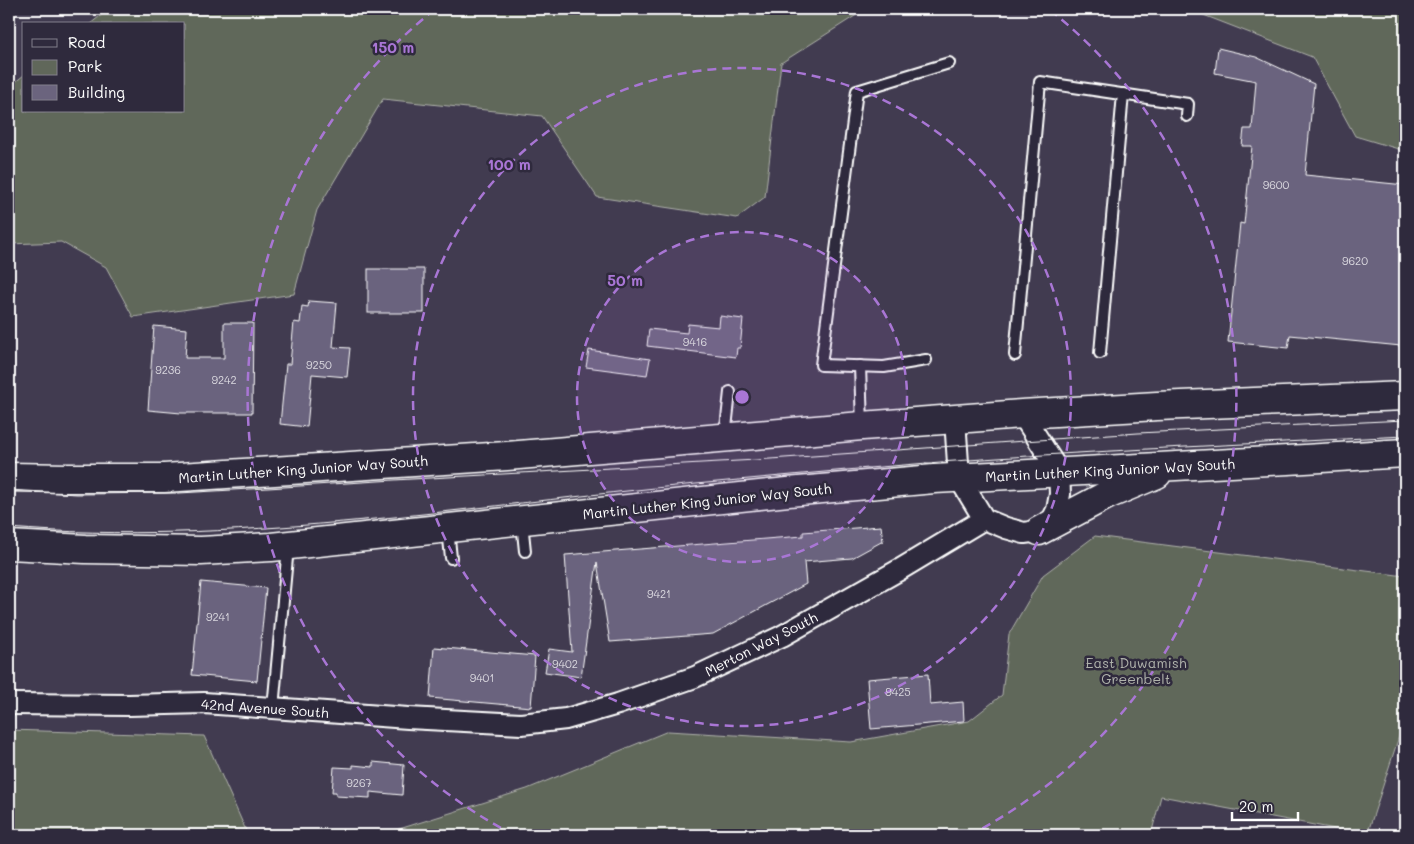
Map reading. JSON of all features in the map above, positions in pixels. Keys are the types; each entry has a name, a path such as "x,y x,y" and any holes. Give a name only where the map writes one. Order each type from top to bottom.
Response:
{"main road":[{"name":"Martin Luther King Junior Way South","path":"9,476 164,478 507,456 1022,414 1157,406 1405,396"},
{"name":"Martin Luther King Junior Way South","path":"9,545 85,549 201,551 288,545 788,492 959,478 1405,453"},
{"path":"1039,531 1107,495 1176,466"}],"street":[{"path":"955,419 959,478 984,519 1024,533 1039,531 1051,522 1057,510 1060,494 1059,472 1022,414"},
{"name":"Merton Way South","path":"521,724 566,719 618,704 695,677 782,636 899,570 984,519"},
{"name":"42nd Avenue South","path":"9,704 129,705 204,703 521,724"}],"lane":[{"path":"926,360 884,367 822,365 857,91 949,63"},
{"path":"1015,355 1040,82 1188,104 1187,116"},
{"path":"1100,353 1123,94"},
{"path":"860,366 862,426"},
{"path":"725,438 730,392"},
{"path":"522,520 525,551"},
{"path":"448,528 451,558"},
{"path":"273,708 288,545"}],"green space":[{"path":"109,9 866,9 781,63 765,197 737,218 597,197 542,116 383,99 317,210 294,294 133,317 106,267 61,242 9,244 9,87 22,77 22,112 185,112 185,22 93,22"},
{"path":"1188,9 1405,9 1405,151 1355,136 1312,57"},
{"name":"East Duwamish Greenbelt","path":"1095,536 1405,576 1405,721 1367,835 1161,796 1151,835 380,835 527,789 668,731 851,742 969,721 1002,695 1009,634 1043,575"},
{"path":"9,730 204,736 248,835 9,835"}],"building":[{"path":"1218,48 1256,57 1314,84 1305,175 1405,185 1405,343 1401,343 1401,346 1290,335 1288,348 1228,342 1240,223 1244,224 1252,146 1242,146 1244,129 1252,129 1256,81 1215,73"},
{"path":"368,269 424,269 424,313 368,313"},
{"path":"309,301 337,303 333,347 350,348 347,377 312,374 307,427 280,424 286,364 290,364 294,322 300,323 302,306 308,307"},
{"path":"720,316 743,319 740,348 737,348 736,357 647,346 649,329 687,333 688,324 719,327"},
{"path":"224,323 253,323 252,413 181,413 148,410 154,326 187,329 185,358 224,358"},
{"path":"589,350 650,359 647,375 586,367"},
{"path":"881,526 883,541 852,558 804,562 806,584 713,634 610,642 597,562 581,677 545,672 549,649 572,652 565,555 803,536 803,532"},
{"path":"201,582 266,588 257,681 192,675"},
{"path":"434,647 535,656 531,707 430,698"},
{"path":"928,674 930,705 963,702 964,721 871,729 867,679"},
{"path":"373,762 404,765 402,795 370,792 370,798 336,796 336,792 332,792 334,767 353,768 353,765 373,767"}],"tram line":[{"path":"9,490 77,494 179,493 756,460 1138,433 1405,420"},
{"path":"9,528 93,532 176,532 259,528 426,514 675,486 927,463 1106,451 1405,436"}]}
